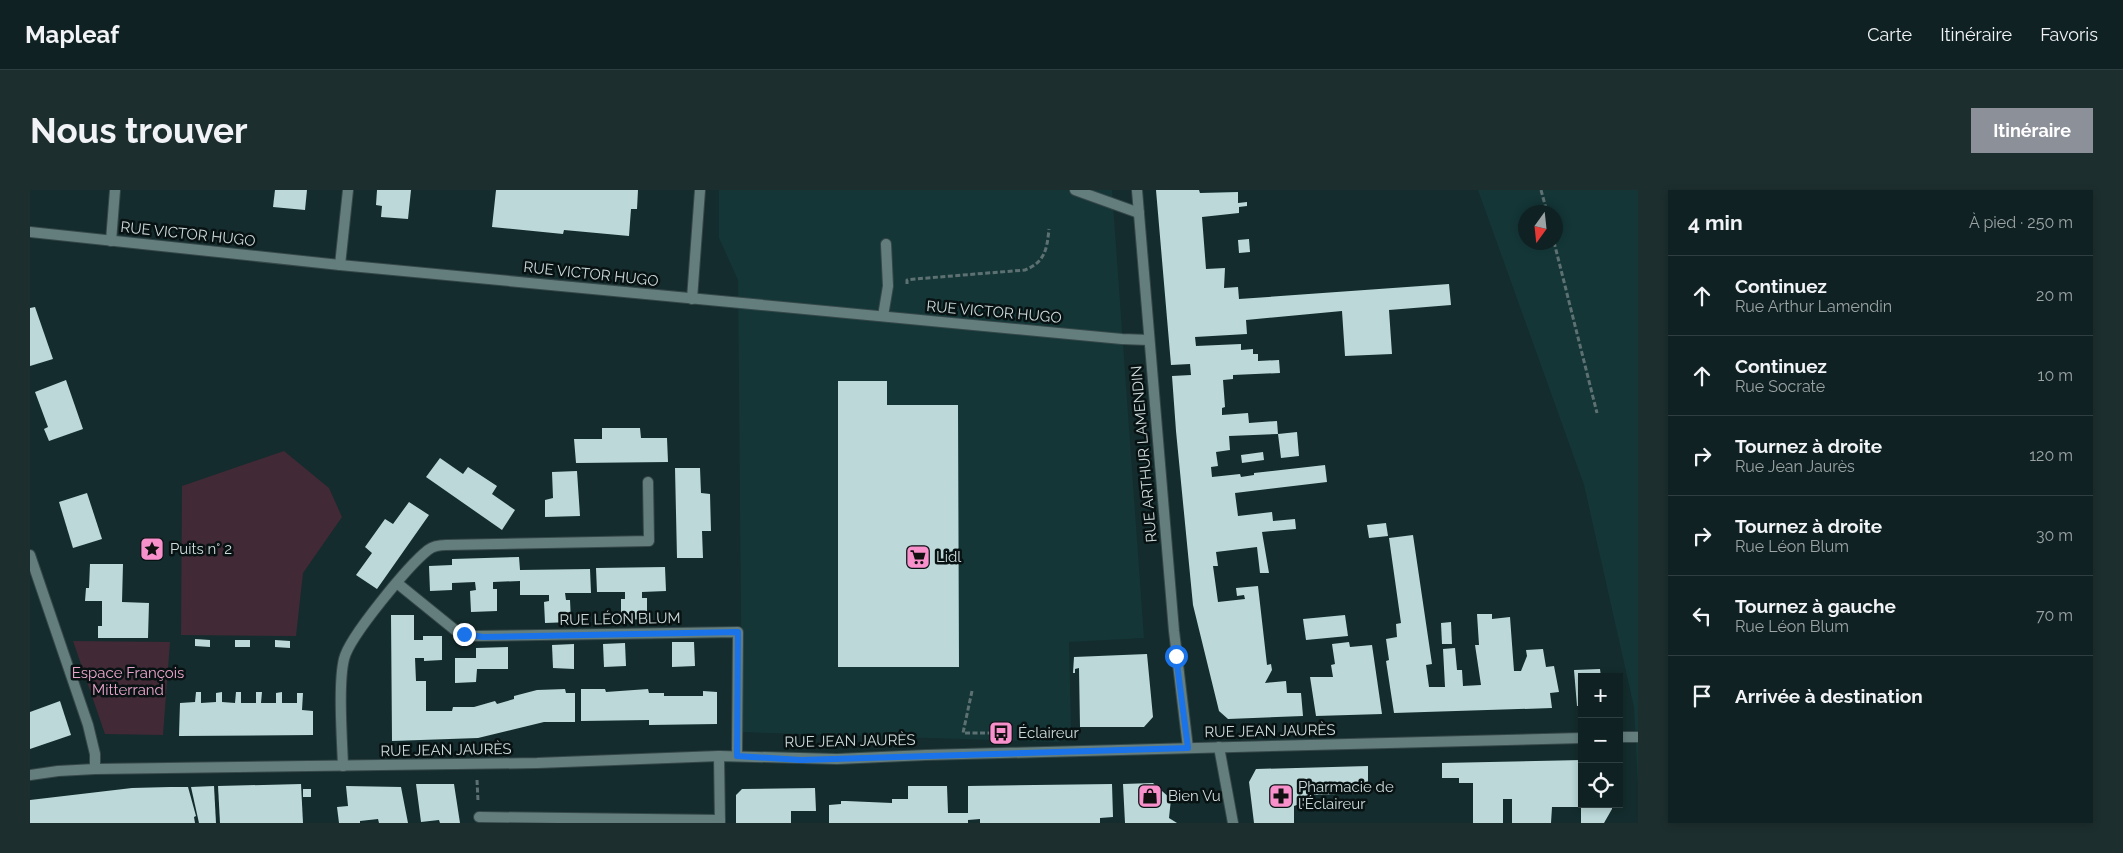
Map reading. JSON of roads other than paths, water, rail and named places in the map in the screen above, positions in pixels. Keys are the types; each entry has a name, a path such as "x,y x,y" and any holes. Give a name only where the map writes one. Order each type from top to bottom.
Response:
{"street":[{"path":"111,241 116,190"},
{"path":"340,265 348,190"},
{"path":"692,299 700,190"},
{"path":"1075,190 1139,213"},
{"name":"RUE ARTHUR LAMENDIN","path":"1137,190 1176,656 1188,748"},
{"name":"RUE VICTOR HUGO","path":"30,232 340,265 692,299 1149,340"},
{"path":"883,316 888,286 886,244"},
{"path":"343,766 342,674 346,652 397,583 422,556 436,546 649,541 648,482"},
{"path":"30,555 88,725 95,754 95,769"},
{"name":"RUE LÉON BLUM","path":"397,583 455,630 473,636 738,632 737,756"},
{"path":"1623,737 1638,737"},
{"name":"RUE JEAN JAURÈS","path":"30,775 95,769 476,765 719,756 837,759 926,754 1578,738"},
{"path":"1220,748 1233,823"},
{"path":"479,817 720,821 719,756"}],"place":[{"name":"Puits n° 2","path":"152,549"},
{"name":"Lidl","path":"918,557"},
{"name":"Éclaireur","path":"1001,733"},
{"name":"Bien Vu","path":"1150,796"},
{"name":"Pharmacie de l'Éclaireur","path":"1281,796"}],"park label":[{"name":"Espace François Mitterrand","path":"128,682"}]}
